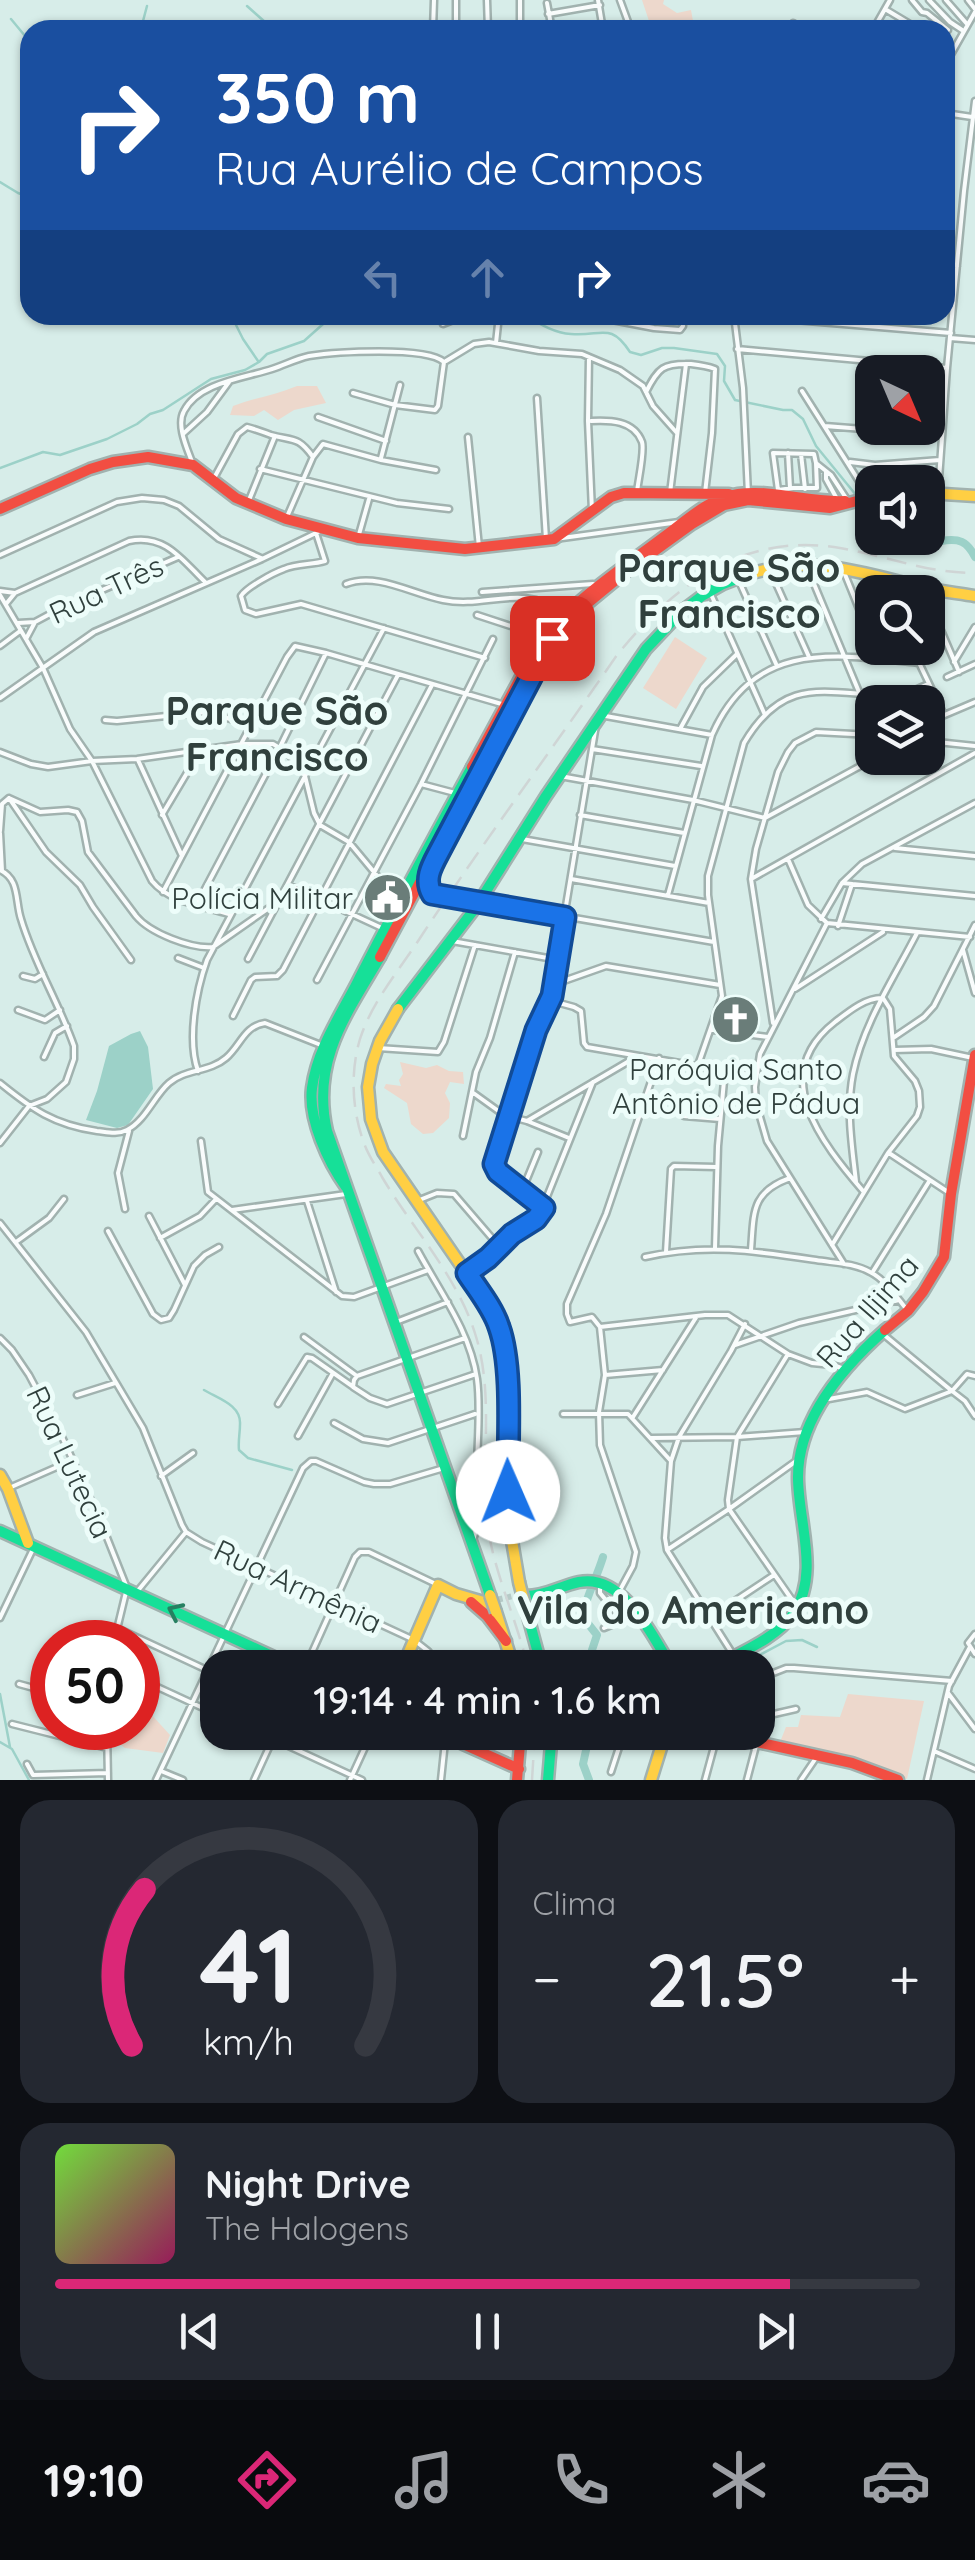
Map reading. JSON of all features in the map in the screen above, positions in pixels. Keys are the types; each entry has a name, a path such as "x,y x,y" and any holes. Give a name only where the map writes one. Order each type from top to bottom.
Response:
{"main road":[{"path":"0,509 113,462 148,457 192,464 247,504 319,531 444,548 550,539 618,494 670,493 748,500 800,498"},
{"path":"509,1650 349,1192 333,1171 333,1161 316,1123 312,1081 384,929 414,897 438,854 461,795 505,705 546,640 571,612 598,587 720,497 748,494 800,498 830,508 855,499"},
{"path":"945,494 975,496"},
{"path":"571,612 692,524 720,497"},
{"path":"537,1650 519,1582 508,1510 504,1347 496,1319 388,1160 372,1128 366,1091 372,1062 389,1020 488,899 560,776 590,744 598,718 668,624 709,591 769,568 806,564 879,575"},
{"path":"945,593 975,596"},
{"path":"327,1048 402,906 415,872 546,640"},
{"path":"436,833 440,842 438,854"},
{"path":"414,897 408,892 415,872"},
{"name":"Rua Iljima","path":"797,1608 807,1568 798,1492 805,1432 844,1369 908,1311 944,1257 952,1194 970,1112 974,1057"},
{"path":"0,1475 31,1545"},
{"path":"0,1530 260,1650"},
{"path":"526,1596 538,1596 582,1580 597,1581 619,1593 660,1650"},
{"path":"410,1650 438,1585 479,1608 506,1641"},
{"path":"456,1594 491,1603"},
{"path":"750,1650 780,1628 797,1608"},
{"path":"775,1744 852,1763 892,1779"},
{"path":"472,1750 518,1774"},
{"path":"548,1780 550,1750"},
{"path":"651,1780 660,1750"}],"street":[{"path":"878,20 890,0"},
{"path":"912,0 936,20"},
{"path":"929,0 948,20"},
{"path":"946,0 967,24"},
{"path":"955,47 975,10 968,0"},
{"path":"546,3 550,20"},
{"path":"548,14 599,3"},
{"path":"885,9 903,20"},
{"path":"955,25 964,31"},
{"path":"955,289 975,101"},
{"path":"955,115 972,117"},
{"path":"964,191 975,192"},
{"path":"496,343 498,325"},
{"path":"638,325 680,330 683,325"},
{"path":"735,325 744,400 748,494"},
{"path":"844,325 975,340"},
{"path":"945,382 952,325"},
{"path":"444,362 474,344 496,343 589,357 627,374 643,386 653,406 677,433"},
{"path":"737,349 946,368"},
{"path":"192,464 182,415 209,389 312,356 386,352 440,357 444,362 435,410 395,405 353,393"},
{"path":"589,357 592,511"},
{"path":"646,392 662,368 686,364 715,369 720,497"},
{"path":"670,493 686,364"},
{"path":"183,434 207,412 230,381"},
{"path":"380,460 400,386"},
{"path":"802,391 848,462 855,494"},
{"path":"537,398 550,539 684,521"},
{"path":"318,417 386,441"},
{"path":"588,421 618,421 640,438 637,492"},
{"path":"825,426 855,429"},
{"path":"213,482 242,429 252,428 300,442 313,457"},
{"path":"247,504 275,436"},
{"path":"468,436 479,548"},
{"path":"286,518 313,457 323,444 436,470"},
{"path":"939,465 941,445"},
{"path":"790,488 778,490 774,452 814,454 818,487 800,498"},
{"path":"788,452 790,488 800,498"},
{"path":"800,498 801,453"},
{"path":"848,462 875,465 940,460"},
{"path":"816,463 855,498"},
{"path":"260,469 369,497 449,509"},
{"path":"358,538 369,497"},
{"path":"0,554 117,502 142,498 180,506 219,539 262,559"},
{"path":"0,698 94,632 319,531 326,560 280,570 248,587 241,596 244,610 256,614 301,604 484,658"},
{"path":"206,583 178,556 150,539 138,540 15,593 0,595 38,658 70,729 92,761 147,872 163,892 230,915"},
{"name":"Rua Três","path":"17,623 35,622 178,556"},
{"path":"806,564 856,685"},
{"path":"769,568 809,656"},
{"path":"842,568 855,599"},
{"path":"738,578 777,666"},
{"path":"346,584 375,581 452,601 533,598 571,612"},
{"path":"482,592 545,586 598,587"},
{"path":"709,591 764,716"},
{"path":"6,604 15,593"},
{"path":"478,615 529,632 539,625 548,603"},
{"name":"Rua Três","path":"26,639 35,622"},
{"path":"954,662 975,627"},
{"path":"198,1071 192,1044 204,968 384,628"},
{"path":"0,646 21,630"},
{"path":"316,980 494,639"},
{"path":"945,641 959,672"},
{"path":"163,892 287,657 299,645 505,705"},
{"path":"197,904 326,652"},
{"path":"680,729 703,687 737,654"},
{"path":"668,895 702,766 712,735 728,706 750,683 777,666 809,656 855,657"},
{"path":"38,658 56,658"},
{"path":"47,677 56,658"},
{"path":"947,677 975,664"},
{"path":"920,665 928,684"},
{"path":"248,959 398,675"},
{"path":"233,1016 251,980 280,974 432,685"},
{"path":"698,1065 722,996 708,876 744,743 764,716 799,694 824,690 855,692"},
{"path":"945,715 975,702"},
{"path":"105,720 206,712 251,725"},
{"path":"598,718 712,735"},
{"path":"773,1026 750,879 778,772 795,743 816,732 855,734"},
{"path":"0,752 40,766 273,744 288,752 305,776 320,825 349,842 402,906"},
{"path":"544,1208 494,1168 494,1160 554,984 590,744 702,766"},
{"path":"945,744 975,749"},
{"path":"750,879 975,749"},
{"path":"162,815 200,751"},
{"path":"137,759 182,856"},
{"path":"560,776 693,800 766,818 855,769"},
{"path":"421,784 461,795"},
{"path":"0,1143 29,1106 58,1092 74,1059 67,1026 22,924 14,881 1,871 2,804 9,798"},
{"path":"9,798 40,812 76,812 82,821 88,852 142,924 156,932 213,948 276,903"},
{"path":"9,798 46,852 80,885 132,960"},
{"path":"844,1264 763,1129 756,1103 757,1064 842,882 862,864 975,803"},
{"path":"580,815 684,833"},
{"path":"520,839 675,866"},
{"path":"892,847 975,856"},
{"path":"788,859 808,905 824,921 838,926 970,937"},
{"path":"429,870 428,885 433,894"},
{"path":"570,879 709,903"},
{"path":"842,882 975,896"},
{"path":"287,884 384,929"},
{"path":"838,926 852,884"},
{"path":"414,897 433,894 488,899 565,917 714,942"},
{"path":"892,1038 930,1011 975,925"},
{"path":"223,928 231,936"},
{"path":"790,992 886,930"},
{"path":"856,1182 850,1118 852,1076 862,1040 917,933"},
{"path":"452,940 559,960"},
{"path":"378,1048 438,1052 475,945"},
{"path":"963,950 975,993"},
{"path":"463,1136 476,1072 515,952"},
{"path":"178,958 204,968"},
{"path":"554,984 606,966 720,984"},
{"path":"23,976 35,979 43,974"},
{"path":"832,1244 888,1153 917,1116 920,1100 915,1082 896,1062 889,1006 883,998"},
{"path":"863,1191 812,1120 802,1070 812,1045 827,1028 870,999 883,998"},
{"path":"550,1000 581,1011 587,1047 755,1076"},
{"path":"18,1010 45,1020 60,1010"},
{"path":"125,1209 118,1173 129,1129 169,1083 222,1062 247,1030 259,1024 327,1048"},
{"path":"44,1057 58,1030 67,1026"},
{"path":"711,1030 768,1037"},
{"path":"893,1050 931,1049 974,1057"},
{"path":"527,1121 639,1055"},
{"path":"619,1593 636,1552 600,1446 604,1376 600,1327 592,1317 570,1322 566,1309 617,1184 660,1058"},
{"path":"757,1064 802,1070"},
{"path":"715,1248 725,1070"},
{"path":"467,1273 536,1219 544,1208 593,1082"},
{"path":"0,1083 39,1113 62,1124 112,1133 129,1129"},
{"path":"472,1092 509,1117 570,1138"},
{"path":"39,1113 47,1099"},
{"path":"684,1116 720,1119"},
{"path":"201,1141 208,1192 336,1292 349,1299 428,1270"},
{"path":"522,1190 538,1152"},
{"path":"888,1153 952,1194"},
{"path":"666,1252 669,1172 674,1166 717,1168"},
{"path":"751,1250 761,1196 768,1187 790,1178"},
{"path":"872,1272 930,1180"},
{"path":"232,1210 349,1192"},
{"path":"418,1202 437,1192 454,1194 499,1246"},
{"path":"160,1238 200,1216 216,1198"},
{"path":"16,1243 56,1212 64,1199"},
{"path":"307,1201 336,1292"},
{"path":"149,1216 185,1285"},
{"name":"Rua Armênia","path":"0,1222 86,1332 142,1428 186,1532 414,1640"},
{"path":"108,1231 157,1318 169,1318 199,1260 219,1247"},
{"path":"645,1257 715,1248 844,1264 872,1272 908,1311"},
{"path":"418,1251 465,1338 476,1374 476,1530 472,1542"},
{"path":"735,1345 799,1323 899,1300"},
{"path":"394,1323 448,1302"},
{"path":"600,1327 719,1314 744,1324 788,1354 844,1369"},
{"path":"634,1417 696,1316"},
{"path":"728,1650 668,1550 665,1538 671,1461 680,1436 744,1324"},
{"path":"882,1333 964,1401 975,1416"},
{"path":"304,1337 357,1376"},
{"path":"353,1388 357,1376 465,1338"},
{"name":"Rua Lutecia","path":"2,1340 29,1375 73,1460 131,1591"},
{"path":"788,1354 738,1437 729,1510 797,1608"},
{"path":"278,1404 306,1357 382,1404 476,1374"},
{"path":"604,1376 664,1370"},
{"path":"298,1436 333,1373"},
{"path":"824,1400 867,1392 905,1409 952,1391 967,1374 975,1376"},
{"path":"78,1394 115,1383"},
{"path":"563,1414 622,1412 634,1417 671,1461"},
{"path":"334,1423 362,1439 382,1444 398,1442 477,1413"},
{"path":"651,1438 805,1432"},
{"path":"161,1476 193,1453"},
{"path":"668,1550 799,1459"},
{"path":"8,1489 73,1460"},
{"path":"216,1650 302,1468 316,1460 364,1482 390,1484 444,1468"},
{"path":"120,1620 131,1591 186,1532"},
{"path":"0,1618 31,1545"},
{"path":"310,1650 360,1552 368,1552 438,1585"},
{"path":"711,1616 774,1575"},
{"path":"597,1581 600,1593 620,1619 604,1628"},
{"path":"974,1635 968,1643 975,1654"},
{"path":"414,1640 428,1650"},
{"path":"927,1780 952,1680 970,1647"},
{"path":"160,1648 200,1667"},
{"path":"775,1672 794,1668 952,1680"},
{"path":"19,1684 30,1687"},
{"path":"156,1780 200,1686"},
{"path":"160,1689 200,1707"},
{"path":"948,1693 975,1729"},
{"path":"775,1714 796,1708"},
{"path":"12,1724 30,1729"},
{"path":"27,1764 34,1775 108,1776 107,1750"},
{"path":"254,1780 268,1750"},
{"path":"295,1750 362,1780"},
{"path":"351,1778 364,1750"},
{"path":"440,1780 441,1750"},
{"path":"612,1772 619,1750"},
{"path":"705,1780 713,1750"},
{"path":"747,1780 750,1750"},
{"path":"934,1751 975,1769"},
{"path":"801,1780 818,1754"},
{"path":"161,1771 183,1780"},
{"path":"806,1774 814,1780"}],"shaded area":[{"path":"642,0 664,0 663,4 677,13 691,10 693,20 649,20"},
{"path":"297,386 317,386 326,403 294,410 278,420 264,410 254,416 230,415 233,406"},
{"path":"675,637 707,658 676,709 643,688"},
{"path":"140,1031 148,1047 153,1089 128,1125 117,1128 86,1120 109,1046"},
{"path":"400,1062 463,1072 464,1084 450,1082 445,1093 450,1103 449,1118 433,1133 423,1134 411,1124 407,1103 384,1088 386,1084 401,1086"},
{"path":"848,1694 924,1701 907,1779 842,1756 780,1742 786,1727 798,1727 801,1715 840,1717"},
{"path":"160,1724 170,1735 163,1753 140,1750 160,1750"}],"waterway":[{"path":"143,20 147,6"},
{"path":"247,6 263,20"},
{"path":"11,19 20,30"},
{"path":"0,182 20,194"},
{"path":"236,325 258,361"},
{"path":"0,468 43,452 60,455 107,439 211,379 245,370 267,354 304,341 322,325"},
{"path":"543,325 565,333 610,333 630,352 641,355 662,348 717,354 725,366 724,381 735,400 792,410 803,419 816,446 855,494"},
{"path":"945,541 962,542 975,557"},
{"path":"204,1390 237,1412 239,1450 248,1458 292,1470"},
{"path":"592,1650 597,1635 582,1616 603,1557"},
{"path":"769,1650 786,1641 802,1640 817,1647"},
{"path":"0,1694 10,1747"},
{"path":"0,1742 12,1749 29,1780"},
{"path":"586,1750 583,1764 589,1780"}],"tunnel":[{"path":"488,1602 525,1596"}],"railway":[{"path":"523,1650 498,1572 486,1514 485,1383 477,1340 459,1296 382,1177 360,1131 354,1078 365,1025 388,985 617,655 639,629 687,586 742,556 805,545 975,573"},
{"path":"532,1780 534,1750"}],"traffic: fast":[{"path":"398,1009 476,907 646,649 702,596 749,574"},
{"path":"346,1187 326,1153 313,1113 312,1088 319,1060 472,767"},
{"path":"380,957 344,1019 328,1060 323,1106 327,1131 490,1595"},
{"path":"747,1650 786,1622 802,1597 807,1564 798,1477 800,1455 814,1414 839,1377 885,1330"},
{"path":"0,1531 259,1650"},
{"path":"526,1596 579,1582 610,1587 635,1610 661,1650"},
{"path":"526,1609 537,1650"},
{"path":"548,1780 550,1750"}],"traffic: slow":[{"path":"945,494 975,496"},
{"path":"749,574 794,566 836,568 975,596"},
{"path":"398,1009 372,1064 368,1087 371,1119 383,1152 499,1326 507,1391 510,1529 519,1582"},
{"path":"0,1475 28,1543"},
{"path":"519,1582 526,1609"},
{"path":"410,1650 438,1585 487,1603"},
{"path":"490,1595 496,1612"},
{"path":"496,1612 508,1650"},
{"path":"651,1780 660,1750"}],"traffic: jam":[{"path":"0,509 90,469 148,457 193,465 236,498 286,519 358,538 465,549 554,539 611,497 624,493 729,494"},
{"path":"472,767 541,640 584,597 690,517 717,500 738,494 845,501"},
{"path":"380,957 541,656 576,613 627,571 724,505 748,500 830,508 855,501"},
{"path":"885,1330 908,1311 944,1257 975,1055"},
{"path":"471,1602 506,1641"},
{"path":"775,1746 852,1763 898,1780"},
{"path":"476,1750 519,1769"},
{"path":"517,1780 520,1750"}],"place":[{"name":"Polícia Militar","path":"388,898"},
{"name":"Paróquia Santo Antônio de Pádua","path":"736,1020"}],"district":[{"name":"Parque São Francisco","path":"729,590"},
{"name":"Parque São Francisco","path":"277,733"},
{"name":"Vila do Americano","path":"693,1609"}],"route":[{"path":"508,1492 504,1347 496,1319 467,1273 536,1219 544,1208 498,1172 494,1164 536,1030 552,996 565,917 432,894 428,878 552,638"}]}
